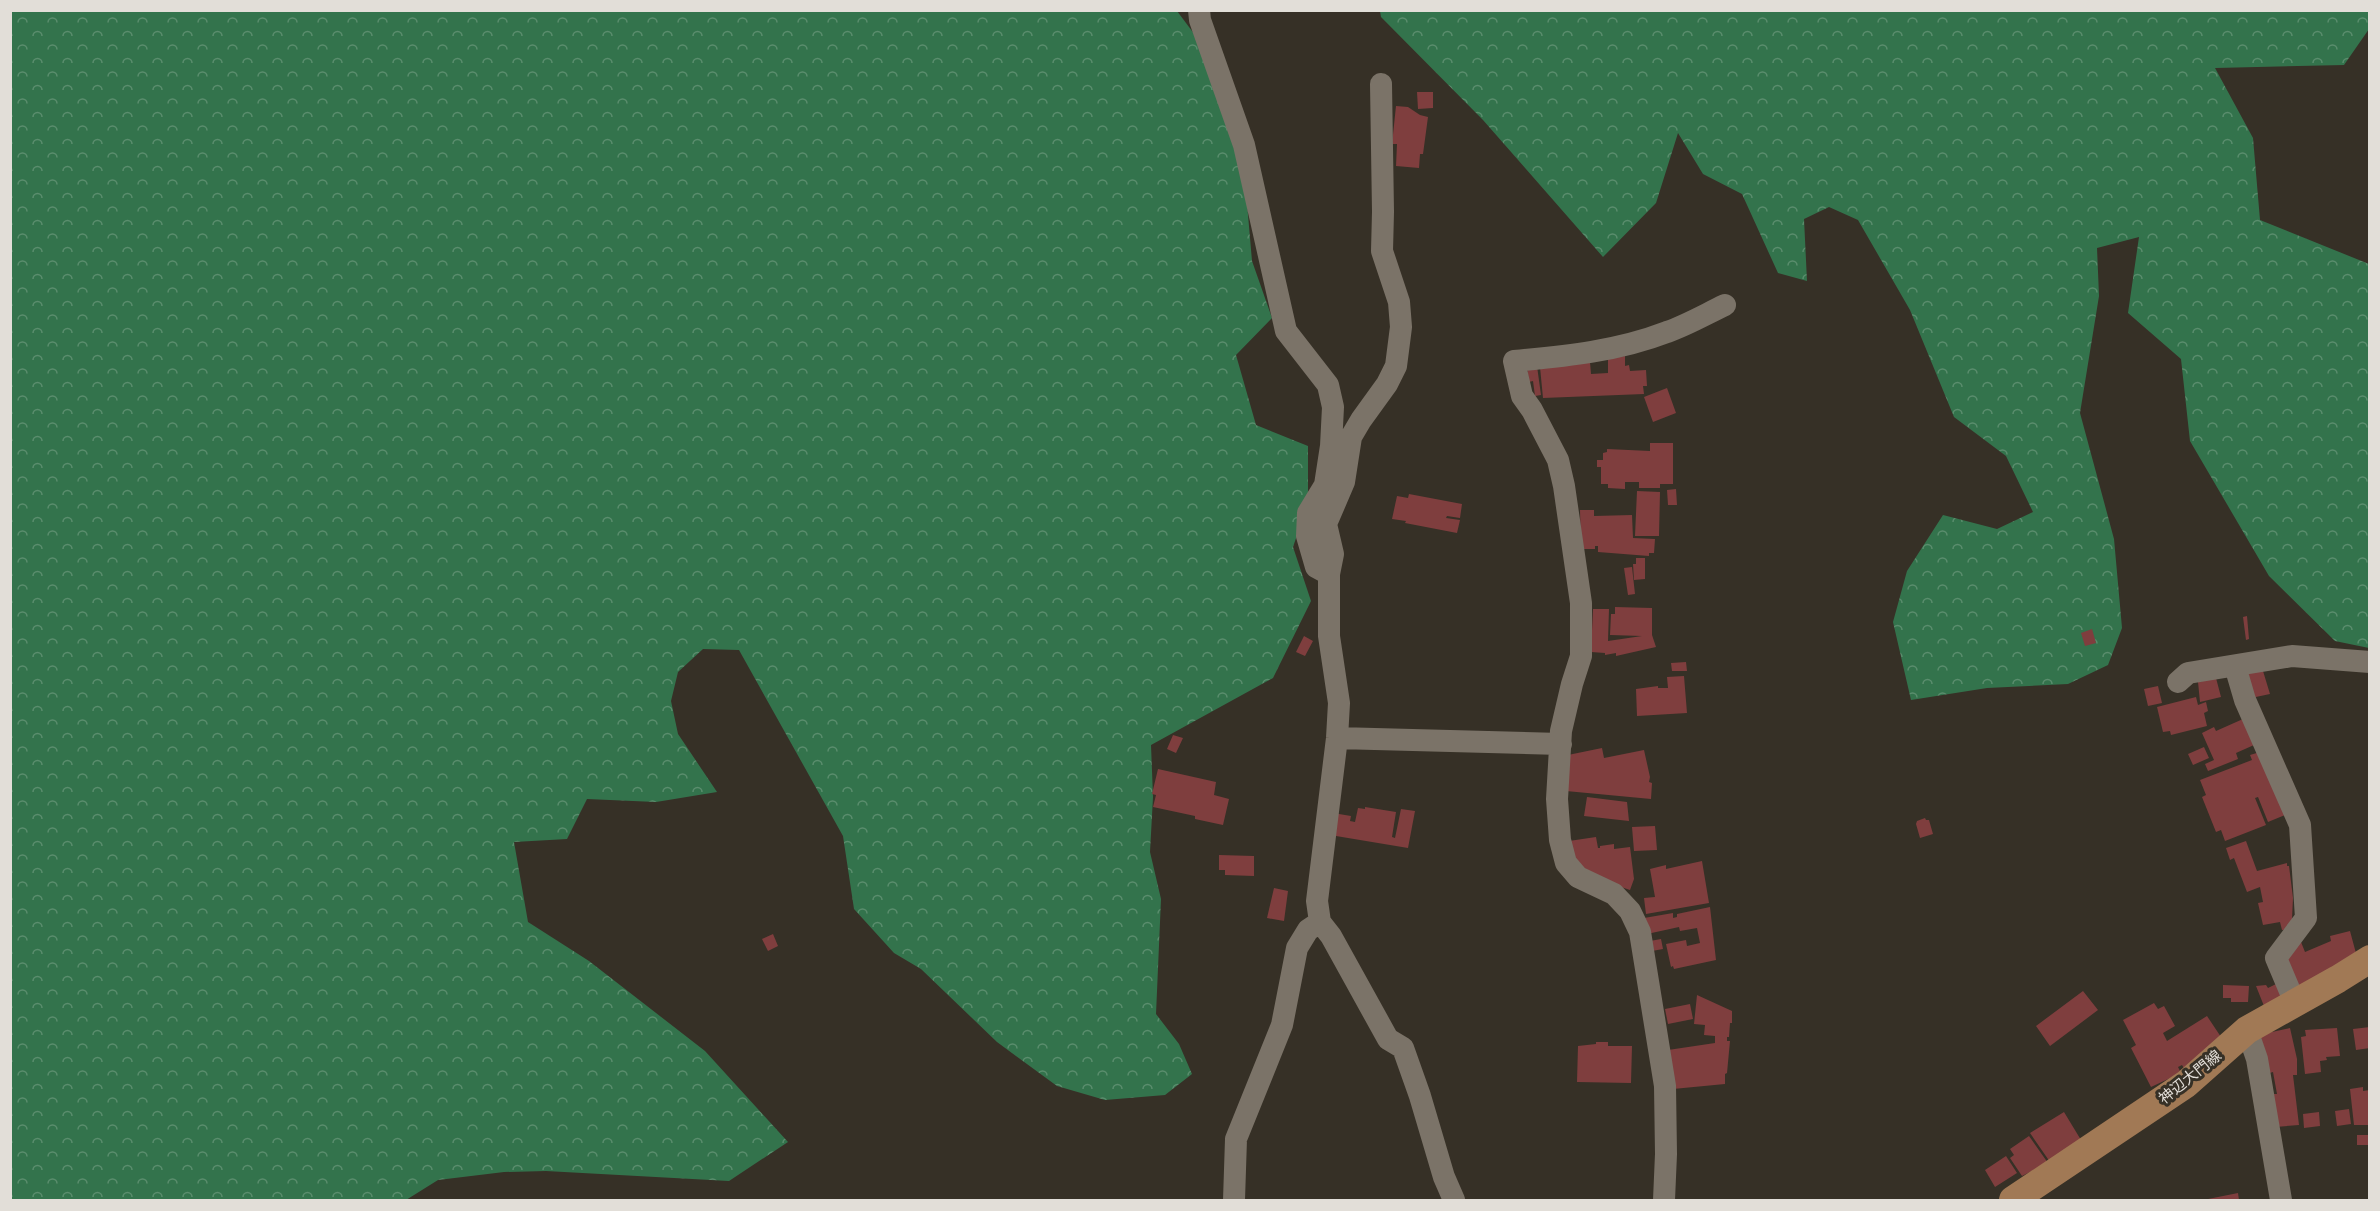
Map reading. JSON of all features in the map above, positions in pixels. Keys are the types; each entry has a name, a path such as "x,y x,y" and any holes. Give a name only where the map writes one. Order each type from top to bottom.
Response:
{"main road":[{"name":"神辺大門線","path":"2013,1200 2187,1084 2247,1030 2370,959"}],"street":[{"path":"1199,10 1200,20 1244,145 1286,331 1328,385 1333,406 1331,446 1325,485 1308,513 1307,536 1316,567 1329,574"},
{"path":"1381,84 1382,251 1398,302 1401,327 1396,366 1387,384 1351,437 1344,482 1326,524 1333,554 1329,574 1329,636 1339,703 1337,738 1317,901 1320,922 1331,936 1388,1039 1403,1048 1444,1178 1454,1200"},
{"path":"1664,1200 1665,1086 1641,932 1630,911 1614,894 1578,877 1566,863 1560,840 1557,799 1561,731 1581,656 1581,603 1564,486 1557,460 1532,410 1522,396 1514,361 1586,354 1629,345 1669,332 1725,305"},
{"path":"2178,682 2188,674 2292,656 2370,662"},
{"path":"2235,666 2245,700 2300,825 2306,918 2276,958 2295,1003"},
{"path":"1337,738 1561,744"},
{"path":"1234,1200 1236,1139 1282,1025 1297,948 1308,930 1320,922"},
{"path":"2247,1030 2257,1059 2281,1200"}],"green space":[{"path":"10,11 1177,11 1195,35 1243,157 1252,261 1272,318 1236,355 1256,425 1308,446 1308,503 1293,547 1311,601 1273,678 1151,745 1153,797 1150,852 1161,899 1156,1014 1179,1044 1192,1074 1165,1095 1105,1100 1057,1086 997,1042 921,969 894,953 854,909 843,836 739,650 703,649 678,672 671,701 678,734 717,792 656,802 587,799 567,839 514,842 528,922 589,961 705,1051 788,1142 729,1181 546,1171 504,1172 438,1180 406,1200 11,1200"},
{"path":"1380,11 2369,11 2369,29 2344,65 2215,68 2253,138 2260,220 2369,264 2369,648 2335,641 2269,576 2190,441 2181,359 2128,313 2139,237 2097,248 2099,296 2080,413 2114,539 2122,628 2108,665 2068,684 1987,688 1911,700 1893,622 1907,571 1943,515 1997,529 2033,512 2006,456 1954,417 1910,310 1858,220 1829,207 1804,219 1807,281 1778,273 1742,194 1703,174 1678,133 1656,203 1603,257 1483,120 1381,17"}],"building":[{"path":"1417,92 1433,92 1433,108 1418,109"},
{"path":"1396,106 1408,107 1428,117 1419,168 1396,166 1397,144 1392,144"},
{"path":"1625,356 1625,366 1629,365 1630,371 1646,370 1647,386 1643,386 1644,394 1543,398 1540,367 1590,362 1591,374 1608,373 1608,358"},
{"path":"1537,366 1541,395 1535,396 1533,381 1529,382 1527,367"},
{"path":"1667,388 1676,413 1653,422 1644,397"},
{"path":"1650,443 1673,443 1673,484 1660,484 1660,488 1639,488 1639,482 1625,482 1625,489 1608,488 1608,484 1601,484 1601,467 1597,467 1597,460 1603,460 1603,453 1607,452 1607,449 1650,451"},
{"path":"1676,489 1677,505 1668,505 1667,490"},
{"path":"1637,491 1660,492 1659,536 1635,536"},
{"path":"1409,494 1462,504 1460,518 1447,516 1446,518 1460,520 1457,533 1392,519 1397,496 1408,498"},
{"path":"1580,510 1594,510 1594,516 1632,515 1633,538 1655,539 1654,553 1649,553 1649,556 1598,552 1598,546 1595,546 1595,549 1581,549"},
{"path":"1636,558 1645,558 1645,579 1634,580 1633,564 1636,564"},
{"path":"1632,567 1635,594 1628,595 1624,568"},
{"path":"1615,607 1652,608 1652,635 1656,647 1616,656 1616,653 1605,655 1605,653 1591,652 1593,609 1609,609 1608,641 1642,636 1610,635 1611,614 1615,614"},
{"path":"2247,616 2249,639 2246,640 2243,617"},
{"path":"2092,629 2096,643 2085,646 2081,633"},
{"path":"1304,636 1313,641 1305,656 1296,652"},
{"path":"1686,662 1687,671 1672,671 1671,663"},
{"path":"2243,668 2263,671 2270,694 2251,698"},
{"path":"1684,676 1687,713 1637,716 1636,689 1658,686 1658,688 1668,688 1667,677"},
{"path":"2216,678 2221,697 2200,702 2198,682"},
{"path":"2158,686 2162,703 2148,706 2144,689"},
{"path":"2196,697 2198,705 2206,702 2208,711 2204,713 2207,726 2171,735 2170,731 2163,732 2157,707"},
{"path":"2243,719 2254,745 2236,753 2238,759 2208,771 2205,764 2214,760 2202,733 2214,727 2216,731"},
{"path":"1173,735 1183,738 1176,753 1167,749"},
{"path":"2204,747 2209,758 2193,765 2188,754"},
{"path":"1602,748 1604,758 1644,750 1649,782 1652,783 1651,799 1566,791 1568,755"},
{"path":"2260,752 2285,815 2268,822 2258,797 2255,798 2266,825 2225,841 2221,830 2216,832 2202,797 2206,795 2200,780 2252,760 2250,755"},
{"path":"1158,769 1216,782 1214,795 1229,799 1223,825 1153,807 1156,795 1152,794"},
{"path":"1587,797 1627,802 1629,821 1584,816"},
{"path":"1365,807 1396,812 1392,837 1395,838 1401,809 1415,811 1408,848 1330,835 1333,813 1351,816 1350,821 1355,822 1358,808 1365,809"},
{"path":"1925,818 1929,820 1933,834 1920,838 1916,824 1917,821"},
{"path":"1655,826 1657,850 1634,851 1632,827"},
{"path":"1596,837 1598,848 1614,844 1614,849 1630,847 1634,879 1630,890 1612,884 1578,865 1569,841"},
{"path":"2246,841 2257,871 2287,863 2289,866 2293,898 2289,929 2282,930 2280,922 2263,925 2258,903 2263,902 2260,887 2247,892 2234,858 2230,860 2226,848"},
{"path":"1219,855 1254,856 1254,876 1225,875 1225,870 1219,870"},
{"path":"1702,861 1709,903 1646,914 1644,898 1655,897 1650,869 1666,865 1666,869"},
{"path":"1274,888 1288,891 1284,921 1267,918"},
{"path":"1710,907 1716,960 1674,969 1673,966 1671,967 1666,944 1686,940 1687,946 1700,943 1697,928 1680,931 1679,927 1647,934 1644,918 1673,913 1673,918 1677,917 1677,914"},
{"path":"2350,931 2357,957 2297,991 2283,959 2301,942 2305,952 2331,941 2330,936"},
{"path":"773,934 778,946 768,951 762,939"},
{"path":"1661,939 1663,949 1652,951 1650,941"},
{"path":"2278,983 2284,998 2264,1006 2256,986 2266,985 2268,988"},
{"path":"2223,985 2249,986 2248,1002 2231,1002 2231,998 2223,998"},
{"path":"2083,991 2098,1010 2050,1046 2036,1026"},
{"path":"1697,995 1732,1011 1732,1023 1730,1023 1729,1037 1727,1037 1727,1041 1730,1041 1725,1084 1673,1089 1668,1050 1715,1043 1715,1036 1704,1035 1705,1025 1694,1024"},
{"path":"2154,1003 2158,1009 2164,1006 2175,1026 2163,1033 2167,1041 2207,1016 2223,1040 2185,1070 2182,1065 2178,1067 2181,1073 2151,1087 2131,1048 2136,1045 2123,1020"},
{"path":"1690,1004 1693,1019 1668,1024 1665,1009"},
{"path":"2370,1027 2370,1048 2356,1050 2353,1029"},
{"path":"2290,1028 2297,1059 2297,1075 2293,1075 2299,1125 2275,1127 2272,1094 2277,1094 2273,1072 2266,1074 2258,1035"},
{"path":"2337,1028 2340,1056 2326,1057 2327,1060 2320,1061 2321,1072 2305,1074 2301,1037 2306,1036 2305,1030"},
{"path":"1596,1042 1608,1042 1608,1046 1632,1046 1631,1083 1577,1082 1578,1046 1596,1044"},
{"path":"2363,1087 2363,1091 2370,1090 2370,1125 2354,1125 2350,1089"},
{"path":"2349,1109 2351,1124 2337,1126 2335,1111"},
{"path":"2064,1112 2081,1140 2050,1162 2030,1133"},
{"path":"2319,1112 2320,1126 2304,1128 2303,1114"},
{"path":"2357,1135 2370,1135 2370,1145 2357,1145"},
{"path":"2029,1136 2048,1163 2022,1176 2010,1158 2014,1155 2010,1149"},
{"path":"2006,1156 2017,1173 1995,1187 1985,1170"},
{"path":"2238,1193 2239,1200 2208,1200 2208,1199"}]}
